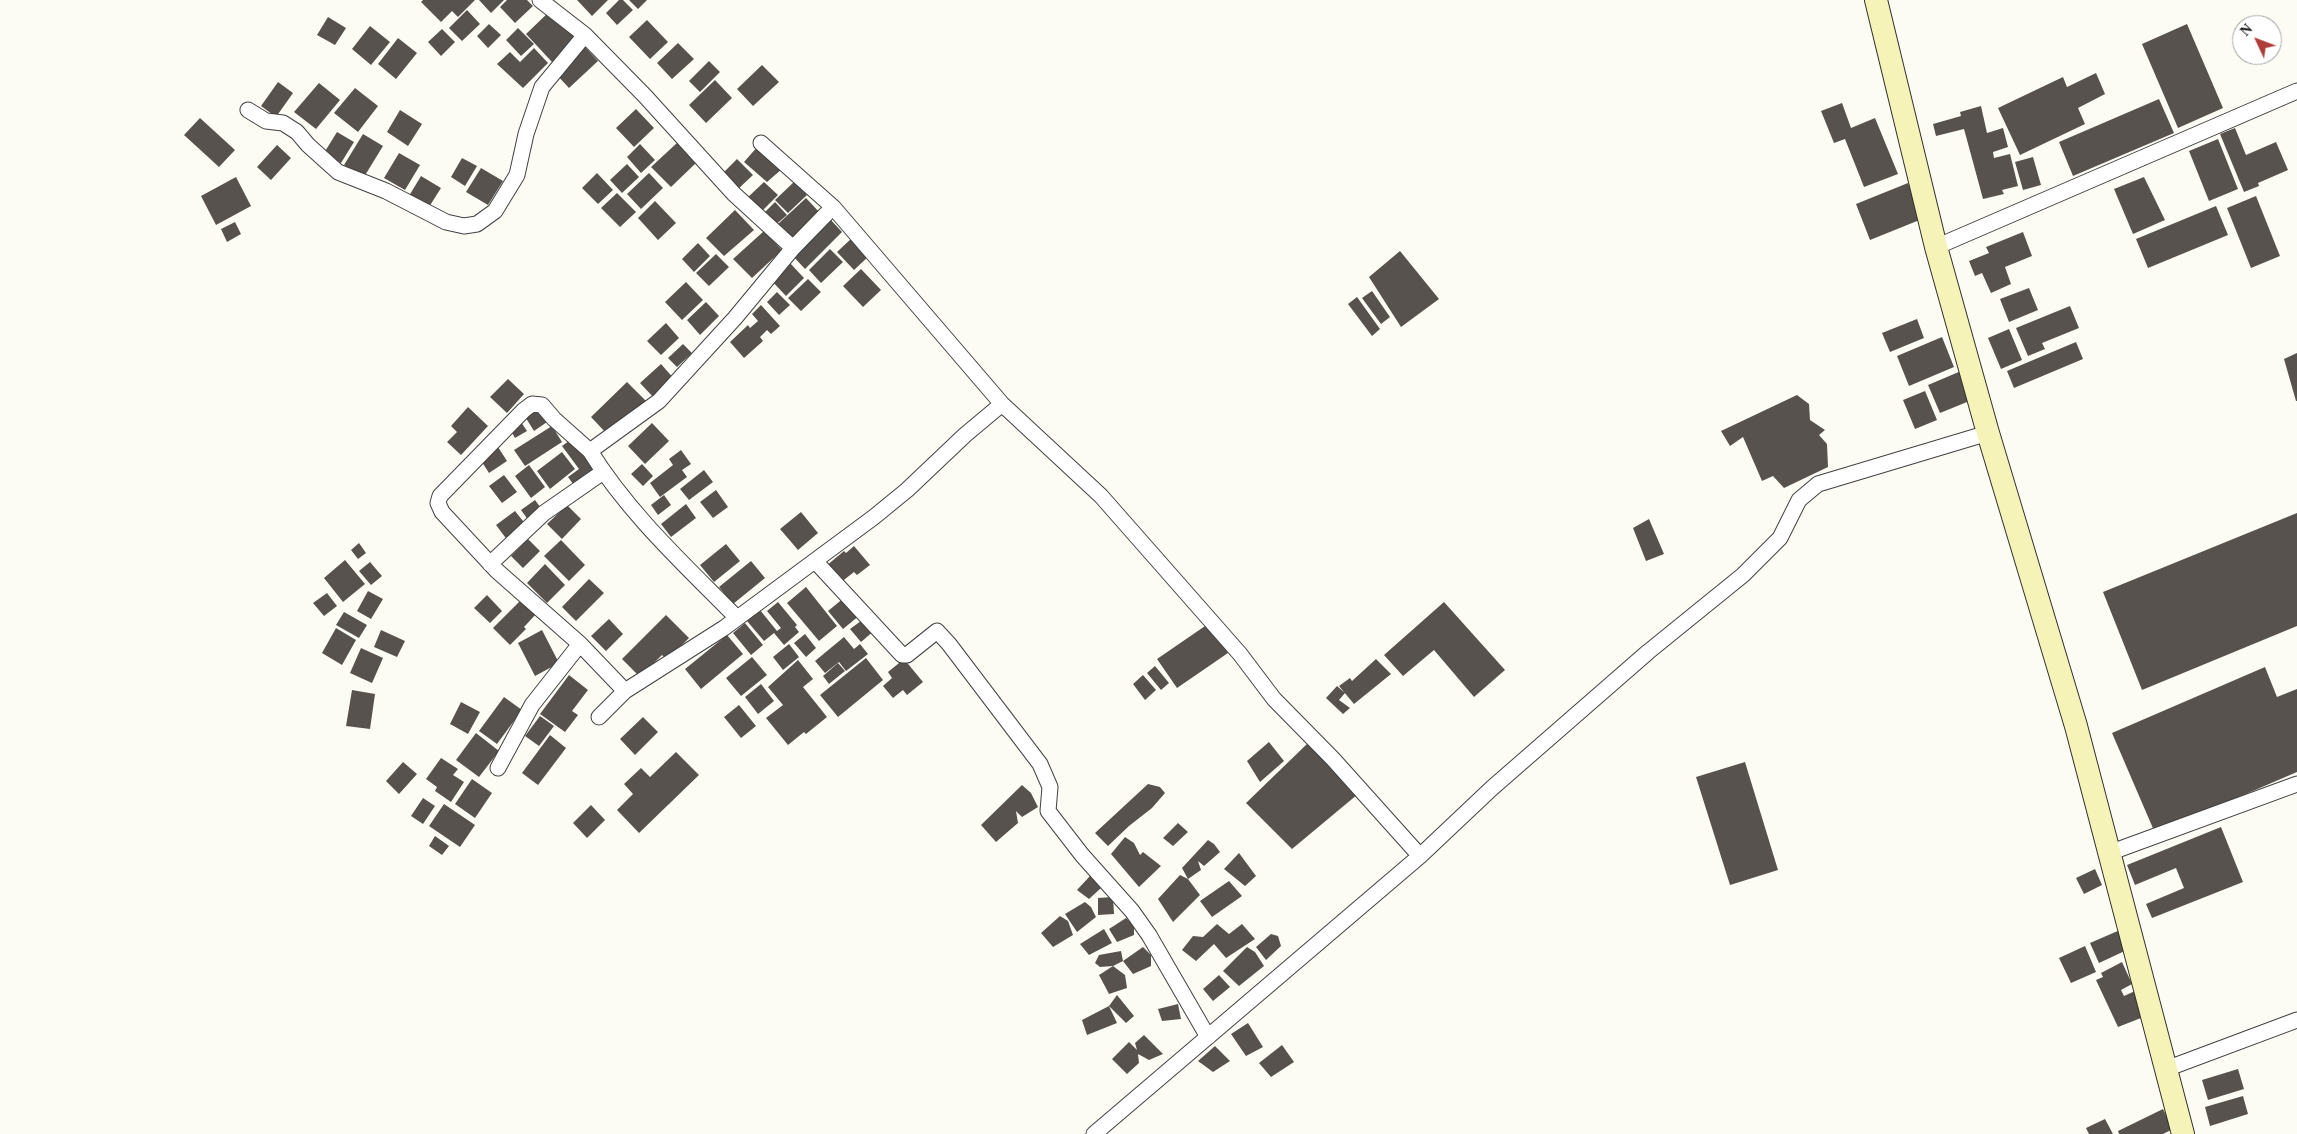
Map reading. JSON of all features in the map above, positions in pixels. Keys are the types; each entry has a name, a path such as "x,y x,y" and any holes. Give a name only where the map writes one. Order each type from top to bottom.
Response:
{"main road":[{"path":"1876,0 1936,247 1988,433 2076,726 2183,1134"}],"street":[{"path":"540,0 585,35 645,96 734,194 793,248"},
{"path":"248,110 266,121 282,124 296,132 338,172 386,191 446,222 464,226 477,224 495,211 518,175 526,134 542,87 585,35"},
{"path":"1936,247 2297,91"},
{"path":"761,143 833,207 1002,404 1100,496 1240,654 1274,699 1333,759 1420,856"},
{"path":"590,451 659,401 735,318 793,248 833,207"},
{"path":"626,691 580,644 490,564 442,512 438,503 440,496 532,404 542,406 590,451 603,472 638,514 736,617"},
{"path":"599,717 626,691 724,628 736,617 815,561 907,490 965,435 1002,404"},
{"path":"1094,1134 1420,856 1492,788 1648,652 1766,553 1780,538 1799,500 1818,484 1988,433"},
{"path":"490,564 544,514 603,472"},
{"path":"815,561 902,655 907,655 937,631 949,644 1040,764 1050,787 1048,811 1082,855 1132,911 1149,935 1208,1037"},
{"path":"498,768 532,705 580,644"},
{"path":"2109,853 2297,784"},
{"path":"2166,1069 2297,1020"}],"building":[{"path":"423,0 475,0 458,17 452,11 441,22 421,2"},
{"path":"479,0 504,0 491,13"},
{"path":"507,0 527,0 533,6 515,23 500,7"},
{"path":"577,0 608,0 592,16"},
{"path":"619,0 623,0 633,10 617,25 606,13"},
{"path":"629,0 647,0 638,9"},
{"path":"467,10 480,24 462,41 449,28"},
{"path":"551,10 577,37 552,62 526,34"},
{"path":"328,17 346,28 335,45 317,35"},
{"path":"647,20 668,42 650,59 629,37"},
{"path":"489,24 501,35 488,48 477,36"},
{"path":"2187,24 2223,108 2178,128 2142,44"},
{"path":"370,26 390,42 371,65 352,49"},
{"path":"518,28 534,44 521,56 506,40"},
{"path":"442,29 455,42 441,56 428,42"},
{"path":"398,38 417,53 396,79 378,64"},
{"path":"678,43 694,59 672,79 657,63"},
{"path":"585,47 598,61 569,88 556,74"},
{"path":"534,48 548,63 523,88 497,64 510,52 520,62"},
{"path":"709,61 720,72 700,92 689,81"},
{"path":"762,65 779,82 753,106 737,89"},
{"path":"2096,73 2105,94 2078,108 2085,124 2020,155 1998,108 2063,77 2067,87"},
{"path":"715,80 732,98 706,123 689,105"},
{"path":"278,82 293,93 276,117 261,106"},
{"path":"319,83 340,100 316,129 294,112"},
{"path":"355,88 378,106 358,132 334,113"},
{"path":"2159,99 2174,133 2073,176 2059,142"},
{"path":"1842,103 1851,128 1875,118 1898,174 1864,187 1845,139 1834,143 1821,111"},
{"path":"1981,106 1987,133 2003,128 2008,147 1993,152 1994,158 2010,154 2018,186 2002,190 2004,194 1983,199 1964,129 1936,136 1933,124 1961,116 1960,112"},
{"path":"636,109 654,128 634,147 616,128"},
{"path":"400,110 422,124 408,146 387,132"},
{"path":"200,118 235,150 219,167 184,135"},
{"path":"2235,128 2246,155 2276,142 2288,170 2258,183 2259,186 2244,192 2220,134"},
{"path":"337,132 354,142 341,163 324,153"},
{"path":"363,134 383,146 364,177 344,165"},
{"path":"2218,139 2238,189 2209,201 2189,151"},
{"path":"678,142 697,162 671,187 651,167"},
{"path":"640,144 655,160 641,173 627,157"},
{"path":"277,145 291,158 271,180 257,167"},
{"path":"759,145 783,168 767,182 744,162"},
{"path":"399,153 420,165 405,190 384,178"},
{"path":"2033,157 2041,185 2023,190 2015,162"},
{"path":"462,158 477,166 465,186 451,177"},
{"path":"737,159 753,175 737,190 722,174"},
{"path":"627,164 639,177 622,193 610,180"},
{"path":"481,168 503,181 488,205 466,192"},
{"path":"597,173 613,190 598,204 582,188"},
{"path":"649,173 663,188 641,209 627,194"},
{"path":"421,176 441,188 429,207 409,196"},
{"path":"236,177 251,206 216,225 201,196"},
{"path":"2144,177 2165,220 2133,234 2114,189"},
{"path":"795,181 807,195 788,213 775,200"},
{"path":"764,182 778,195 759,214 745,200"},
{"path":"1908,183 1922,219 1870,240 1856,204"},
{"path":"617,193 636,212 620,227 601,208"},
{"path":"2256,196 2280,256 2251,268 2227,208"},
{"path":"806,198 821,214 793,240 778,224"},
{"path":"655,201 676,223 658,240 638,218"},
{"path":"775,202 787,215 773,227 762,215"},
{"path":"2216,206 2228,235 2148,268 2136,239"},
{"path":"735,210 754,230 724,256 706,238"},
{"path":"830,219 842,232 805,269 792,255"},
{"path":"235,222 241,234 227,242 221,229"},
{"path":"764,231 782,250 752,278 733,259"},
{"path":"2023,232 2032,256 2005,267 2011,284 1991,293 1982,273 1975,276 1969,261 1989,253 1986,247"},
{"path":"853,237 870,255 854,270 837,252"},
{"path":"698,243 710,256 694,272 682,259"},
{"path":"830,249 843,262 821,283 809,270"},
{"path":"1400,251 1439,299 1401,327 1369,277"},
{"path":"716,254 729,267 709,286 696,273"},
{"path":"789,262 804,278 786,296 770,279"},
{"path":"861,269 881,290 863,307 843,286"},
{"path":"808,279 821,292 801,311 788,298"},
{"path":"686,282 703,300 682,320 665,302"},
{"path":"2029,288 2038,310 2009,322 2000,299"},
{"path":"1372,291 1390,317 1381,324 1362,298"},
{"path":"777,292 790,305 779,315 767,302"},
{"path":"1357,297 1380,329 1372,336 1348,304"},
{"path":"706,302 719,316 700,335 687,320"},
{"path":"761,305 780,326 771,334 767,330 760,337 763,341 744,358 730,342 748,325 750,328 758,321 752,314"},
{"path":"2070,306 2079,328 2042,343 2045,349 2028,356 2016,328"},
{"path":"1917,319 1924,338 1890,352 1882,333"},
{"path":"666,323 679,338 661,355 647,341"},
{"path":"2009,329 2022,360 2001,369 1988,338"},
{"path":"1942,337 1954,367 1909,386 1897,356"},
{"path":"2076,342 2083,359 2014,388 2007,371"},
{"path":"683,344 692,353 677,367 668,358"},
{"path":"2297,353 2297,401 2296,401 2284,359"},
{"path":"661,364 675,380 655,399 640,383"},
{"path":"1961,371 1972,400 1940,413 1928,385"},
{"path":"508,379 524,394 507,413 490,397"},
{"path":"627,382 648,403 608,435 591,417"},
{"path":"1925,391 1937,420 1915,429 1903,400"},
{"path":"1797,395 1809,404 1810,420 1825,430 1819,435 1827,444 1828,467 1784,488 1773,476 1762,481 1743,437 1730,446 1721,431"},
{"path":"468,407 488,426 461,455 447,442 457,432 451,426"},
{"path":"537,407 547,422 534,431 524,415"},
{"path":"521,422 527,431 515,438 510,429"},
{"path":"652,423 669,441 645,464 628,446"},
{"path":"552,426 562,442 525,466 514,450"},
{"path":"573,438 598,472 576,488 568,477 579,469 562,446"},
{"path":"498,447 507,461 489,473 480,459"},
{"path":"681,450 691,464 682,470 687,477 660,497 650,483 673,465 669,459"},
{"path":"562,452 575,469 550,489 537,471"},
{"path":"642,464 653,476 643,486 631,474"},
{"path":"529,465 545,487 531,498 515,476"},
{"path":"704,470 713,482 689,500 680,489"},
{"path":"504,475 517,492 502,503 489,486"},
{"path":"716,490 728,507 713,518 700,502"},
{"path":"664,495 671,505 658,515 651,505"},
{"path":"535,500 543,511 529,521 521,510"},
{"path":"686,504 696,518 671,537 661,524"},
{"path":"567,505 581,519 562,539 547,524"},
{"path":"515,511 527,526 508,541 496,525"},
{"path":"801,512 818,533 798,550 780,529"},
{"path":"2297,513 2297,626 2142,690 2103,592"},
{"path":"1649,519 1664,554 1646,561 1633,528"},
{"path":"528,539 540,551 523,568 511,556"},
{"path":"561,540 585,565 569,581 544,556"},
{"path":"359,543 366,553 358,559 351,550"},
{"path":"726,544 740,561 714,582 700,565"},
{"path":"854,546 870,565 857,575 854,572 840,583 826,566 844,551 846,553"},
{"path":"345,560 365,584 343,602 324,578"},
{"path":"751,561 765,578 733,604 719,587"},
{"path":"370,562 382,576 371,585 359,571"},
{"path":"545,564 565,585 547,603 527,583"},
{"path":"589,579 604,593 576,621 562,607"},
{"path":"806,587 837,626 819,641 787,603"},
{"path":"368,591 383,599 371,619 357,611"},
{"path":"327,593 337,606 324,616 313,603"},
{"path":"487,595 502,611 490,623 474,608"},
{"path":"845,597 860,615 843,629 828,611"},
{"path":"523,598 537,613 524,627 526,629 510,645 493,628"},
{"path":"778,602 797,625 795,627 799,632 784,645 774,633 764,641 747,621 760,610 777,631 781,628 767,611"},
{"path":"1444,602 1505,670 1474,697 1434,650 1403,676 1384,655"},
{"path":"344,612 367,625 359,638 336,625"},
{"path":"666,615 689,638 667,660 662,655 640,677 622,659"},
{"path":"865,618 875,630 861,642 850,629"},
{"path":"609,619 623,634 606,651 591,636"},
{"path":"745,623 763,645 751,655 733,633"},
{"path":"1208,624 1228,653 1177,688 1157,659"},
{"path":"336,628 356,640 342,665 322,653"},
{"path":"381,630 405,641 397,657 374,647"},
{"path":"542,630 559,663 535,676 518,643"},
{"path":"805,634 816,648 806,657 794,643"},
{"path":"727,635 743,654 701,689 685,669"},
{"path":"844,637 854,649 860,644 868,654 846,671 839,662 825,673 815,661"},
{"path":"789,644 799,657 783,670 773,657"},
{"path":"361,648 383,658 372,683 350,673"},
{"path":"752,657 767,675 741,696 726,678"},
{"path":"866,658 883,680 838,717 820,695"},
{"path":"904,659 923,682 907,695 903,690 893,698 883,686 892,678 888,672"},
{"path":"1376,659 1391,674 1354,704 1339,686 1350,678 1352,681"},
{"path":"798,660 813,679 803,687 827,717 806,734 804,732 788,745 766,718 783,705 768,687"},
{"path":"838,663 845,671 829,684 823,676"},
{"path":"1155,666 1169,683 1161,690 1147,673"},
{"path":"2265,667 2277,697 2297,689 2297,772 2155,833 2112,733"},
{"path":"569,675 588,690 572,711 578,715 565,732 540,714"},
{"path":"1143,675 1156,690 1145,700 1133,684"},
{"path":"761,684 774,701 758,714 745,697"},
{"path":"1337,686 1345,693 1339,700 1350,708 1343,714 1326,698"},
{"path":"352,690 375,694 370,729 346,726"},
{"path":"504,697 522,710 497,744 479,731"},
{"path":"461,702 480,712 468,734 450,724"},
{"path":"739,705 756,726 741,738 724,717"},
{"path":"540,716 554,726 539,746 525,736"},
{"path":"643,717 658,732 635,755 620,739"},
{"path":"476,733 499,751 479,777 456,760"},
{"path":"550,735 566,748 538,785 522,773"},
{"path":"1269,742 1284,761 1260,782 1247,761"},
{"path":"1308,743 1358,794 1292,849 1246,803"},
{"path":"676,752 699,775 639,833 617,810 633,794 624,784 641,768 650,777"},
{"path":"441,758 458,769 453,775 464,782 451,802 435,791 437,787 426,779"},
{"path":"403,762 417,774 399,794 386,781"},
{"path":"1745,762 1778,870 1730,885 1696,777"},
{"path":"472,779 492,793 475,818 455,804"},
{"path":"1148,784 1160,787 1165,793 1152,808 1108,846 1095,833"},
{"path":"1022,785 1031,793 1038,807 1022,817 1016,811 1018,823 996,842 981,825"},
{"path":"423,798 435,806 423,824 411,816"},
{"path":"444,804 475,825 460,847 429,826"},
{"path":"591,805 605,820 587,838 573,823"},
{"path":"1178,823 1188,832 1173,846 1163,838"},
{"path":"2221,827 2243,882 2152,918 2146,904 2184,888 2176,868 2135,885 2127,865"},
{"path":"435,836 449,846 442,855 429,846"},
{"path":"1125,837 1134,843 1140,855 1143,852 1161,866 1139,887 1111,854"},
{"path":"1208,840 1220,852 1204,866 1198,861 1201,870 1188,879 1182,868"},
{"path":"1239,853 1256,876 1245,886 1224,869"},
{"path":"2095,869 2102,885 2084,894 2076,878"},
{"path":"1180,875 1188,879 1200,895 1173,922 1158,899"},
{"path":"1090,876 1101,888 1089,899 1077,890"},
{"path":"1229,881 1242,896 1212,917 1200,901"},
{"path":"1113,897 1114,914 1098,915 1098,898"},
{"path":"1085,902 1091,907 1096,917 1077,932 1065,914"},
{"path":"1060,916 1068,921 1073,935 1053,947 1041,933"},
{"path":"1126,918 1134,925 1134,935 1117,942 1109,929"},
{"path":"1217,924 1229,934 1242,924 1255,939 1226,958 1214,944 1196,961 1182,950 1193,936 1203,937"},
{"path":"1104,929 1112,943 1089,955 1080,944"},
{"path":"2120,930 2129,949 2099,963 2090,943"},
{"path":"1271,934 1278,936 1281,946 1266,960 1256,947"},
{"path":"2085,946 2096,972 2071,983 2059,958"},
{"path":"1143,947 1151,955 1151,966 1133,974 1123,961"},
{"path":"1247,947 1255,952 1264,966 1239,986 1223,971"},
{"path":"1121,951 1123,961 1113,966 1100,967 1095,963 1099,955"},
{"path":"2122,962 2132,984 2121,990 2124,996 2135,991 2146,1016 2118,1027 2096,980 2103,977 2101,973"},
{"path":"1113,966 1125,975 1127,988 1109,994 1099,975"},
{"path":"1219,975 1230,987 1213,1001 1203,989"},
{"path":"1117,995 1134,1016 1126,1023 1109,1006"},
{"path":"1178,1004 1181,1019 1162,1021 1158,1009"},
{"path":"1109,1006 1117,1023 1087,1035 1082,1020"},
{"path":"1248,1023 1263,1047 1246,1056 1231,1034"},
{"path":"1144,1035 1163,1054 1149,1060 1138,1054 1139,1063 1127,1074 1112,1059 1129,1042 1137,1050 1135,1043"},
{"path":"1282,1045 1294,1062 1271,1077 1259,1063"},
{"path":"1215,1046 1230,1061 1213,1072 1198,1061"},
{"path":"2238,1069 2244,1089 2208,1100 2202,1080"},
{"path":"2243,1096 2248,1114 2210,1126 2205,1107"},
{"path":"2163,1109 2173,1129 2163,1134 2119,1134 2118,1131"},
{"path":"2105,1119 2113,1134 2089,1134 2086,1128"}]}
